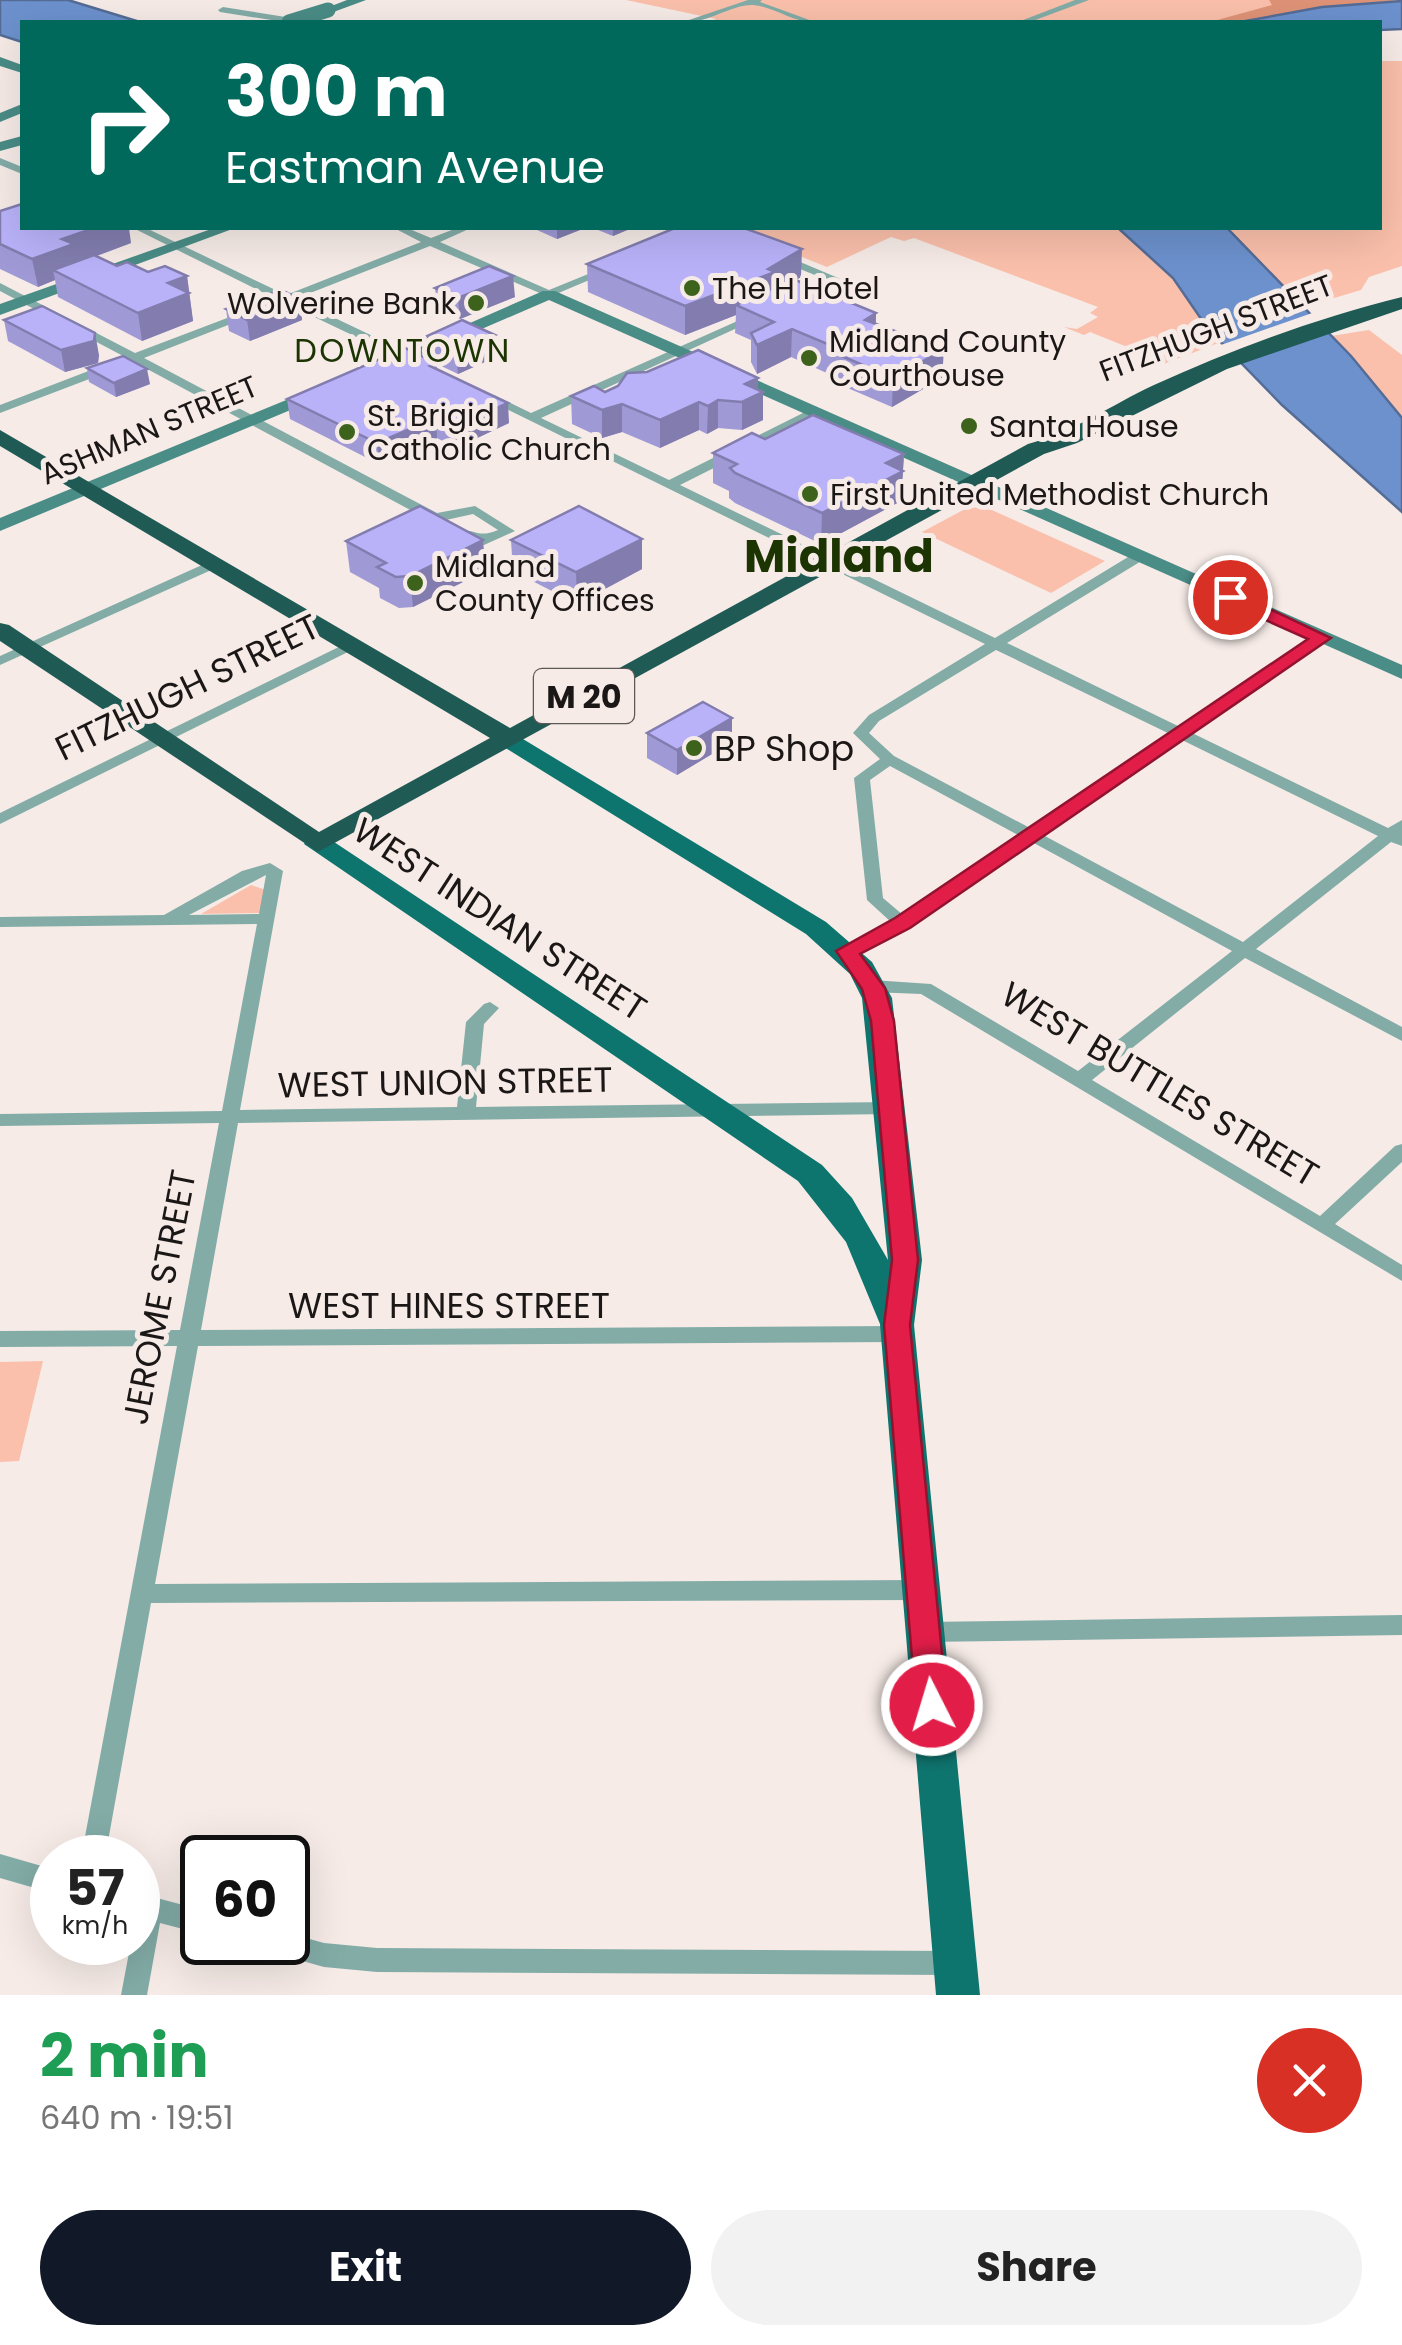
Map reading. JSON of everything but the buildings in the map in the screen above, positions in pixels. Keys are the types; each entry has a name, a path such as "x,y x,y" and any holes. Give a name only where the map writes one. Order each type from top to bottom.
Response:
{"highway":[{"name":"M 20","path":"1385,304 1402,293"},
{"name":"FITZHUGH STREET","path":"973,482 1036,449 1065,442 1091,418 1214,355 1385,304"},
{"path":"0,437 508,738"},
{"name":"M 20","path":"318,844 973,482"},
{"name":"WEST INDIAN STREET","path":"0,630 318,844"}],"main road":[{"path":"508,738 847,951 872,986 882,1021 905,1260 897,1330 957,1979"},
{"name":"WEST INDIAN STREET","path":"318,844 775,1145 837,1199 874,1261 897,1330"}],"street":[{"path":"296,20 360,0"},
{"path":"1029,20 1084,0"},
{"path":"694,20 754,1 805,20"},
{"path":"223,10 286,20"},
{"path":"142,230 430,369"},
{"path":"0,310 222,230"},
{"path":"403,230 1402,673"},
{"path":"272,304 461,230"},
{"path":"771,254 837,280 784,304"},
{"path":"372,369 622,263"},
{"path":"0,286 434,516"},
{"path":"0,409 258,310"},
{"path":"531,418 766,312"},
{"name":"ASHMAN STREET","path":"0,525 338,384"},
{"path":"474,390 1182,734 1398,833 1079,1080"},
{"path":"670,485 813,413"},
{"path":"1138,556 874,718 861,733 889,760 1402,1035"},
{"path":"0,661 214,564"},
{"path":"847,951 902,923 1322,638"},
{"name":"FITZHUGH STREET","path":"0,819 351,645"},
{"path":"889,760 862,778 875,900 902,923"},
{"name":"JEROME STREET","path":"96,1835 278,877 270,868 248,875 167,920"},
{"path":"0,922 268,920"},
{"name":"WEST BUTTLES STREET","path":"872,986 925,988 1402,1274"},
{"path":"466,1114 475,1022 490,1008"},
{"name":"WEST UNION STREET","path":"0,1120 891,1108"},
{"path":"1322,1224 1402,1151"},
{"name":"WEST HINES STREET","path":"0,1340 897,1330"},
{"path":"141,1594 921,1590"},
{"path":"925,1632 1402,1624"},
{"path":"0,1866 30,1875"},
{"path":"310,1951 377,1960 957,1979"},
{"path":"134,1995 137,1965"}],"shaded area":[{"path":"626,0 1402,0 1322,7 1251,20 716,19"},
{"path":"1269,0 1402,0 1322,7 1251,20 1217,20 1272,5"},
{"path":"1382,61 1402,61 1402,266 1369,277 1361,290 1304,307 1229,230 1382,230"},
{"path":"734,230 1120,230 1173,278 1221,342 1158,366 1149,362 1155,358 1090,332 1084,335 1064,327 1077,329 1098,317 1090,313 1098,307 914,238 904,241 891,237 827,267"},
{"path":"1369,330 1402,355 1402,418 1331,336"},
{"path":"985,507 1105,561 1051,593 922,532 967,508"},
{"path":"251,885 266,890 260,913 201,914"},
{"path":"43,1361 19,1461 0,1462 0,1362"}],"water":[{"path":"0,0 68,0 133,20 20,20 20,41 0,35"},
{"path":"1402,1 1402,29 1382,30 1382,20 1251,20 1322,7"},
{"path":"1120,230 1229,230 1351,356 1402,418 1402,512 1282,405 1208,329 1173,278"}],"pier":[{"path":"1315,312 1333,330 1236,365 1218,346"}],"place":[{"name":"The H Hotel","path":"692,288"},
{"name":"Wolverine Bank","path":"476,303"},
{"name":"Midland County Courthouse","path":"809,358"},
{"name":"Santa House","path":"969,426"},
{"name":"St. Brigid Catholic Church","path":"347,432"},
{"name":"First United Methodist Church","path":"810,494"},
{"name":"Midland County Offices","path":"415,583"},
{"name":"BP Shop","path":"694,748"}],"district":[{"name":"DOWNTOWN","path":"403,350"},
{"name":"Midland","path":"839,556"}],"route":[{"path":"932,1705 897,1325 905,1260 882,1021 874,988 847,951 902,923 1322,638 1230,597"}]}
